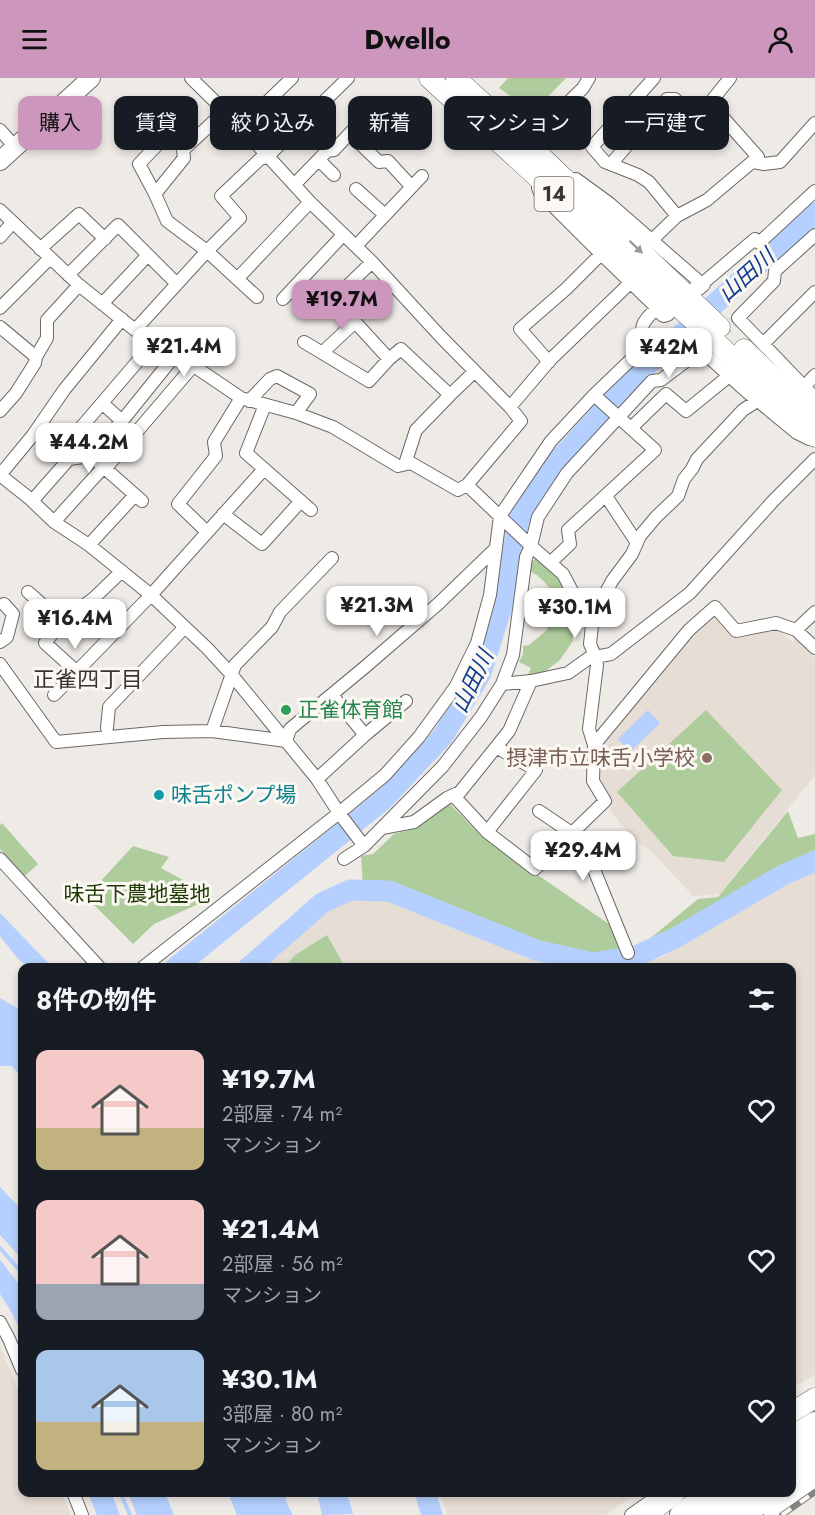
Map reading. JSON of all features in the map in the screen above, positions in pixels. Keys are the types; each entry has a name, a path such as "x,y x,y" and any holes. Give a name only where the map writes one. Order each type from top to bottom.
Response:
{"highway":[{"path":"796,1436 815,1424"},
{"path":"796,1459 815,1447"},
{"path":"682,1515 705,1497"},
{"path":"714,1515 737,1497"}],"main road":[{"path":"0,161 91,78"},
{"name":"14","path":"429,78 536,164 718,334 815,417"},
{"name":"14","path":"456,78 476,96"},
{"name":"14","path":"530,150 536,164"},
{"name":"14","path":"718,334 815,436"},
{"path":"796,1410 815,1398"},
{"path":"796,1482 815,1470"},
{"path":"648,1515 670,1497"},
{"path":"744,1515 774,1508"}],"street":[{"path":"190,78 206,83 215,96"},
{"path":"135,330 240,218 221,196 260,159 267,157 348,78"},
{"path":"575,96 589,78"},
{"path":"654,78 592,147 605,162 639,175 650,182 677,216"},
{"path":"652,240 677,216 707,200 758,157 710,103 730,78"},
{"path":"270,96 285,80"},
{"path":"753,162 764,164 780,162 815,123"},
{"path":"155,194 184,158 183,150 210,125"},
{"path":"0,130 15,147"},
{"path":"294,185 327,151 334,150 348,136"},
{"path":"152,150 139,164 167,221 207,251 257,297"},
{"path":"0,210 78,285 135,330 245,400 296,413 333,427 398,466 411,463 458,490 467,485 521,421 372,262 261,150"},
{"path":"367,150 379,162 388,161 411,186"},
{"path":"611,164 623,150"},
{"path":"319,160 334,175"},
{"path":"536,164 579,180 652,240 682,300 630,283 540,193 536,164"},
{"path":"356,246 422,176"},
{"path":"356,189 385,215"},
{"path":"148,963 385,775 419,737 456,686 477,643 490,595 500,516 551,441 645,346 641,331 644,321 682,300 755,239 759,243 815,191"},
{"path":"237,279 310,202"},
{"path":"0,308 78,214 105,239"},
{"path":"0,237 12,223"},
{"path":"68,275 118,225 177,284"},
{"path":"283,299 343,235"},
{"path":"344,859 364,846 443,766 482,717 502,684 513,655 526,557 538,517 567,473 652,381 661,380 718,334 774,281 775,271 815,235"},
{"path":"549,362 520,329 566,290 601,254"},
{"path":"102,304 148,255"},
{"path":"372,262 334,299 389,359"},
{"path":"510,407 549,362 630,283"},
{"path":"0,411 16,393 35,363 47,338 46,320 78,285"},
{"path":"763,344 815,292"},
{"path":"122,319 64,390 33,435 0,475 54,522 89,545 151,595 207,648 317,779 364,846"},
{"path":"323,352 354,322"},
{"path":"0,327 36,357"},
{"path":"718,334 763,344 815,398"},
{"path":"718,334 729,376 797,433 815,442"},
{"path":"32,501 102,403 155,341"},
{"path":"304,342 369,381 401,349 450,394"},
{"path":"91,456 176,354"},
{"path":"54,522 99,472 105,469 193,366"},
{"path":"405,464 416,430 474,372"},
{"path":"804,387 815,375"},
{"path":"207,532 178,504 216,456 214,442 245,400 277,376 310,394 296,413"},
{"path":"631,428 666,394 687,411 729,376"},
{"path":"551,562 570,544 568,530 655,450 594,395"},
{"path":"453,795 487,832 535,869 605,801 593,781 594,746 590,729 597,665 590,644 593,616 612,581 632,554 640,536 678,496 684,479 697,459 743,410 758,401"},
{"path":"102,403 122,421"},
{"path":"265,405 246,453 311,510"},
{"path":"52,441 65,455 91,456 138,498 89,545"},
{"path":"502,684 531,681 568,673 589,658 611,654 690,593 774,500 815,459"},
{"path":"54,695 151,595 264,469"},
{"path":"467,485 563,574 581,608"},
{"path":"606,496 637,543"},
{"path":"224,514 261,544 301,501"},
{"path":"286,741 290,729 438,604 495,549"},
{"path":"212,731 235,665 272,627 280,612 332,558"},
{"path":"28,592 62,622 94,598 122,571"},
{"path":"0,642 7,637 13,614 4,604"},
{"path":"594,746 689,630 715,607 736,632 776,623 796,630 815,648"},
{"path":"796,630 815,612"},
{"path":"107,728 109,707 185,627"},
{"path":"56,629 45,643 77,672"},
{"path":"0,664 56,742 163,732 212,731 286,741"},
{"path":"382,828 414,822 447,798 460,792 509,731 531,681"},
{"path":"332,694 365,735"},
{"path":"317,779 406,700"},
{"path":"487,832 536,770 496,747"},
{"path":"538,812 582,840 628,953"},
{"path":"0,859 95,963"},
{"path":"0,1322 18,1360"},
{"path":"796,1497 815,1487"},
{"path":"75,1497 82,1515"},
{"path":"631,1515 656,1497"},
{"path":"774,1508 795,1497"}],"shaded area":[{"name":"摂津市立味舌小学校","path":"715,613 734,635 777,628 792,642 797,639 815,658 815,775 720,894 693,896 653,853 632,837 609,809 612,806 597,782 601,740 693,633"},
{"path":"815,871 815,1375 796,1386 796,963 634,963 660,958 795,879"},
{"path":"354,898 393,901 553,963 264,963 326,908"},
{"path":"0,1346 18,1389 18,1497 64,1497 71,1515 0,1515"},
{"path":"441,1497 631,1497 605,1515 447,1515"}],"green space":[{"path":"508,78 566,78 549,96 510,96 499,88"},
{"path":"535,558 555,573 580,607 572,628 573,641 560,660 543,673 527,677 531,668 519,662 523,654 523,646 529,645 547,630 548,615 553,615 557,598 541,579 529,571"},
{"path":"706,710 782,790 724,862 673,856 617,792"},
{"path":"450,804 481,836 609,924 622,954 590,957 537,947 391,888 363,887 361,856 373,854 394,834 418,828"},
{"path":"788,811 798,838 815,834 815,858 782,872 673,935 635,951 698,899 718,897"},
{"path":"2,823 38,864 24,877 0,849 0,825"},
{"name":"味舌下農地墓地","path":"133,846 169,857 161,868 214,897 154,924 133,944 86,897"},
{"path":"327,935 343,963 288,963 295,955"}],"water":[{"path":"648,710 660,723 630,752 618,739"},
{"path":"0,913 48,963 23,963 0,936"},
{"path":"0,998 18,1009 18,1074 12,1066 0,1066"},
{"path":"0,1187 18,1206 18,1255 0,1235"},
{"path":"0,1260 18,1283 18,1326 12,1313 0,1294"},
{"path":"90,1497 113,1497 120,1515 97,1515"},
{"path":"130,1497 167,1497 174,1515 137,1515"},
{"path":"230,1497 286,1497 293,1515 237,1515"},
{"path":"318,1497 348,1497 353,1514 322,1515"}],"waterway":[{"name":"山田川","path":"181,963 383,800 443,736 481,673 503,603 519,519 547,473 632,379 815,213"},
{"path":"592,963 634,957 675,938 783,875 815,861"},
{"path":"254,963 322,903 350,890 389,891 536,950 592,963"},
{"path":"0,1248 18,1268"},
{"path":"122,1497 130,1515"},
{"path":"427,1497 432,1515"}],"tunnel":[{"path":"705,346 733,322"}],"railway":[{"path":"782,1515 815,1492"}],"place":[{"name":"正雀体育館","path":"286,710"},
{"name":"摂津市立味舌小学校","path":"707,758"},
{"name":"味舌ポンプ場","path":"159,795"}],"district":[{"name":"正雀四丁目","path":"88,679"}]}
